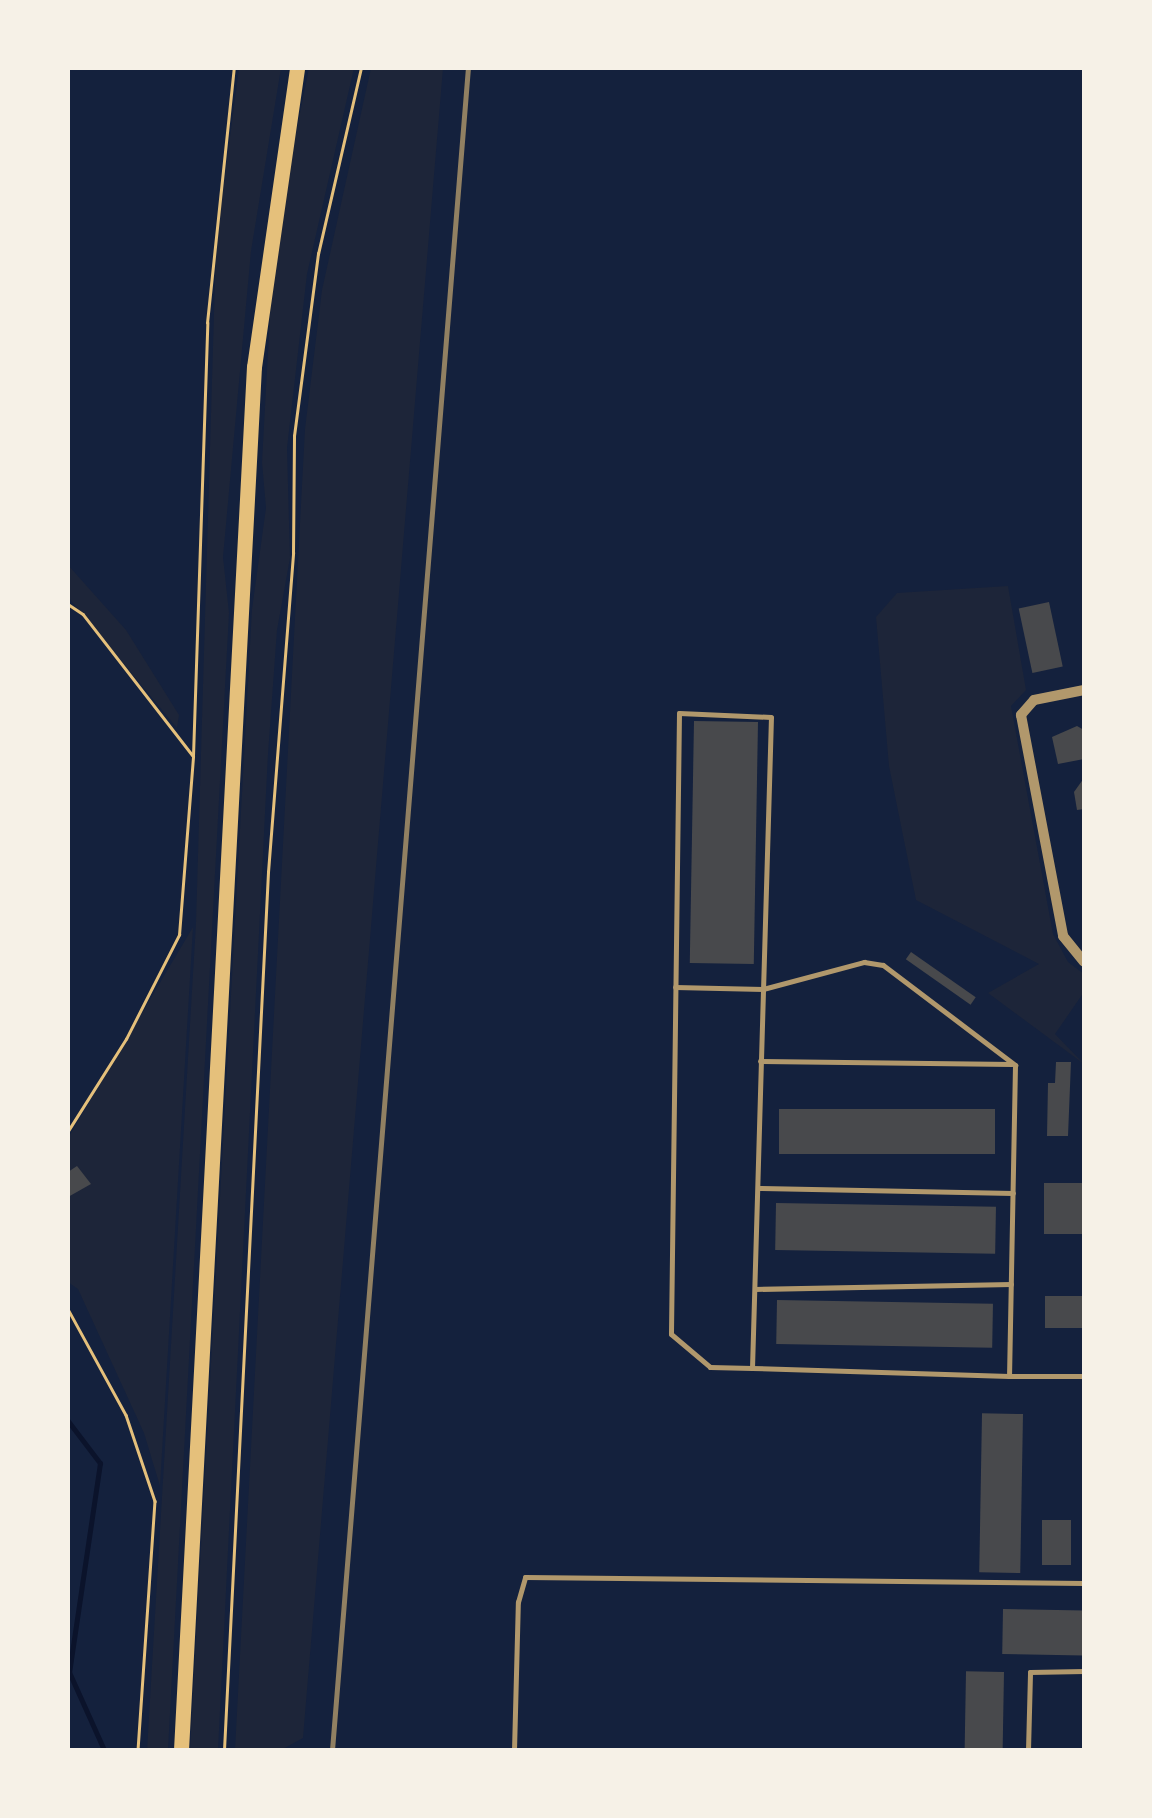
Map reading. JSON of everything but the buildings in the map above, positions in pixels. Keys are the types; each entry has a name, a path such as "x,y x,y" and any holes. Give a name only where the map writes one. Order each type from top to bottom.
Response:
{"highway":[{"path":"181,1750 254,367 297,68"}],"street":[{"path":"1084,690 1022,706 1063,936 1084,962"}],"lane":[{"path":"752,1368 770,717 678,713 671,1334 710,1366 752,1368 1009,1376 1084,1376"},
{"path":"674,987 763,989 864,962 883,965 1015,1064"},
{"path":"760,1061 1015,1064"},
{"path":"1009,1376 1015,1064"},
{"path":"758,1188 1013,1193"},
{"path":"754,1289 1011,1284"},
{"path":"514,1750 518,1602 525,1576 1084,1583"},
{"path":"1028,1750 1030,1672 1084,1671"}],"path":[{"path":"68,1131 126,1039 179,935 194,756 207,323 234,68"},
{"path":"224,1750 268,872 294,553 294,436 318,254 361,68"},
{"path":"68,604 83,614 194,756"},
{"path":"68,1309 126,1415 155,1501 138,1750"}],"shaded area":[{"path":"239,68 281,68 251,251 223,557 229,613 168,1750 147,1750 196,923 216,245"},
{"path":"309,68 354,68 307,274 287,448 290,558 277,630 268,754 218,1750 190,1750 252,609 266,508 262,462 274,242"},
{"path":"371,68 443,68 303,1738 281,1750 235,1750 305,429 322,290"},
{"path":"68,565 126,630 179,715 177,728 68,597"},
{"path":"1008,586 1026,690 1011,706 1053,934 1068,962 1084,974 1084,992 1055,1034 1084,1064 988,993 1039,964 916,900 889,766 876,617 897,593"},
{"path":"193,927 160,1486 144,1433 78,1289 68,1282 68,1138"}],"waterway":[{"path":"68,1421 100,1463 69,1672 104,1750"}],"railway":[{"path":"332,1750 468,68"}]}
